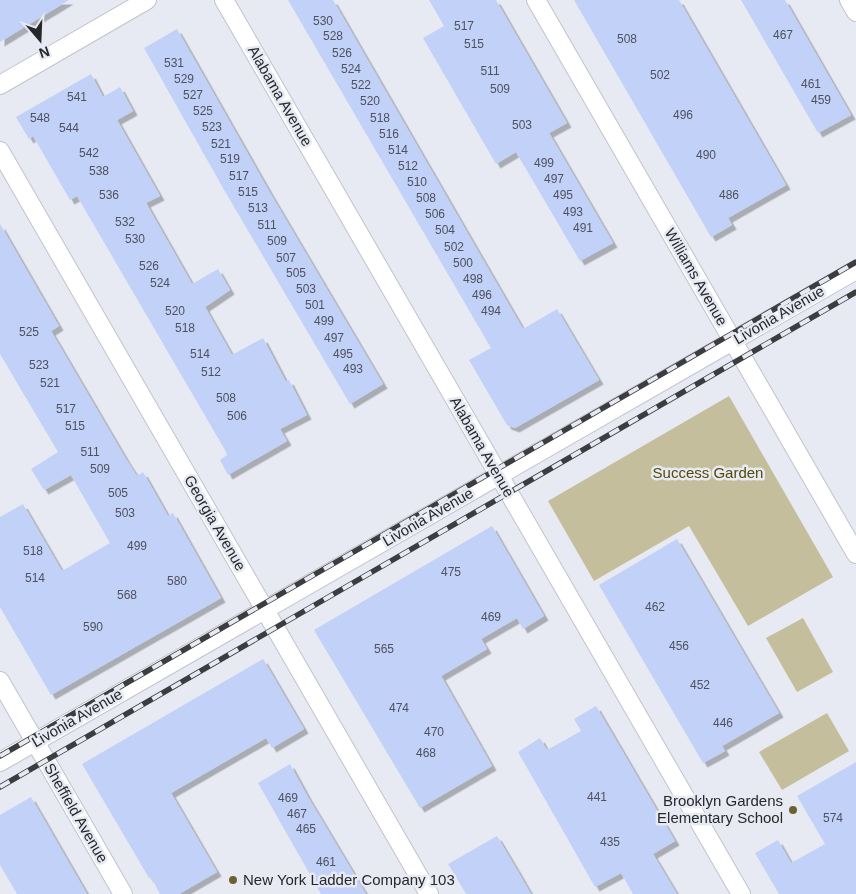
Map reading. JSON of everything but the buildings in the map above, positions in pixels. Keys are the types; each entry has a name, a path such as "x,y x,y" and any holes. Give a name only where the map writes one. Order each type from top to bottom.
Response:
{"street":[{"path":"0,85 147,0"},
{"name":"Alabama Avenue","path":"224,0 741,894"},
{"name":"Williams Avenue","path":"536,0 856,554"},
{"path":"849,0 856,12"},
{"name":"Georgia Avenue","path":"0,151 429,894"},
{"name":"Livonia Avenue","path":"0,762 266,611 856,270"},
{"name":"Sheffield Avenue","path":"0,681 123,894"}],"green space":[{"name":"Success Garden","path":"729,396 833,577 748,626 689,526 594,581 548,501"},
{"path":"803,618 833,672 797,692 766,638"},
{"path":"827,713 849,751 782,790 759,752"}],"railway":[{"path":"0,756 856,262"},
{"path":"0,787 856,292"}],"place":[{"name":"Brooklyn Gardens Elementary School","path":"793,810"},
{"name":"New York Ladder Company 103","path":"233,880"}]}
